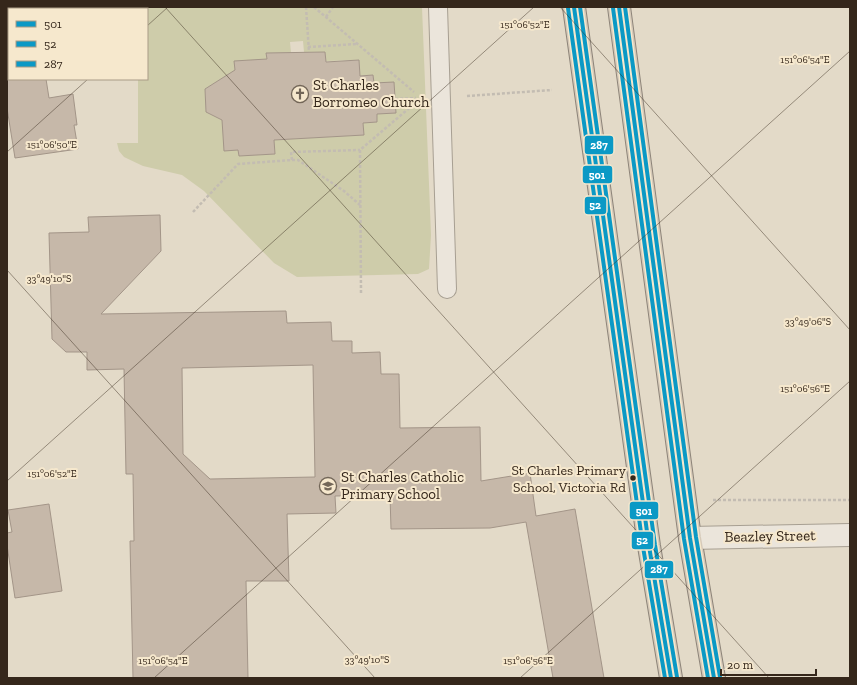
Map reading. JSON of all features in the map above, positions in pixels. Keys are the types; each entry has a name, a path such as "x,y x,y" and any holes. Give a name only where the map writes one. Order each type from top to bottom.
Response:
{"highway":[{"path":"574,7 649,546 671,678"},
{"path":"619,7 690,538 714,678"}],"street":[{"name":"Beazley Street","path":"690,538 850,535"}],"lane":[{"path":"438,7 447,289"}],"path":[{"path":"306,7 309,52"},
{"path":"292,160 291,152 360,150 422,98 314,7"},
{"path":"326,17 333,7"},
{"path":"308,47 357,44"},
{"path":"440,98 552,90"},
{"path":"360,150 361,293"},
{"path":"193,212 238,164 292,160 298,160 344,191 360,205"},
{"path":"713,500 850,500"}],"shaded area":[{"path":"110,7 422,7 431,235 429,269 418,274 297,277 274,263 204,191 182,175 143,166 124,157 119,151 117,143 138,143 138,80 148,80 148,8","holes":["303,41 304,52 325,52 326,61 359,60 360,76 373,75 374,83 394,83 396,113 377,114 377,122 363,123 364,135 274,140 275,154 239,156 238,150 222,120 206,112 205,89 221,79 236,78 267,59 266,54 291,53 290,42"]}],"building":[{"name":"St Charles Borromeo Church","path":"325,52 326,62 359,60 360,76 373,75 374,83 394,82 396,113 377,114 377,122 363,123 364,135 274,140 275,154 239,156 238,150 224,151 222,120 206,112 205,89 235,70 234,61 267,59 266,53"},
{"path":"7,79 46,80 49,98 73,94 77,125 74,125 78,149 15,158 7,108"},
{"path":"160,215 161,251 101,314 286,311 287,323 331,322 332,341 352,341 352,353 380,352 381,374 399,374 400,428 480,427 481,481 530,473 536,516 575,509 604,678 553,678 526,522 490,528 391,529 390,495 335,496 336,513 287,514 289,581 246,581 248,678 133,678 130,541 134,541 133,474 126,474 124,369 87,370 87,352 66,352 52,339 49,233 89,232 88,217","holes":["313,365 315,477 210,479 183,454 182,368"]},
{"path":"49,504 62,591 15,598 7,545 7,533 12,532 8,510"}],"transit line":[{"name":"501","path":"574,7 649,546 671,678"},
{"name":"287","path":"580,7 655,545 677,677"},
{"name":"501","path":"619,7 690,538 714,678"},
{"name":"287","path":"625,7 696,537 720,677"},
{"name":"52","path":"568,8 643,547 665,678"},
{"name":"52","path":"613,8 684,539 708,678"}],"place":[{"name":"St Charles Borromeo Church","path":"300,94"},
{"name":"St Charles Primary School, Victoria Rd","path":"633,478"},
{"name":"St Charles Catholic Primary School","path":"328,486"}]}
